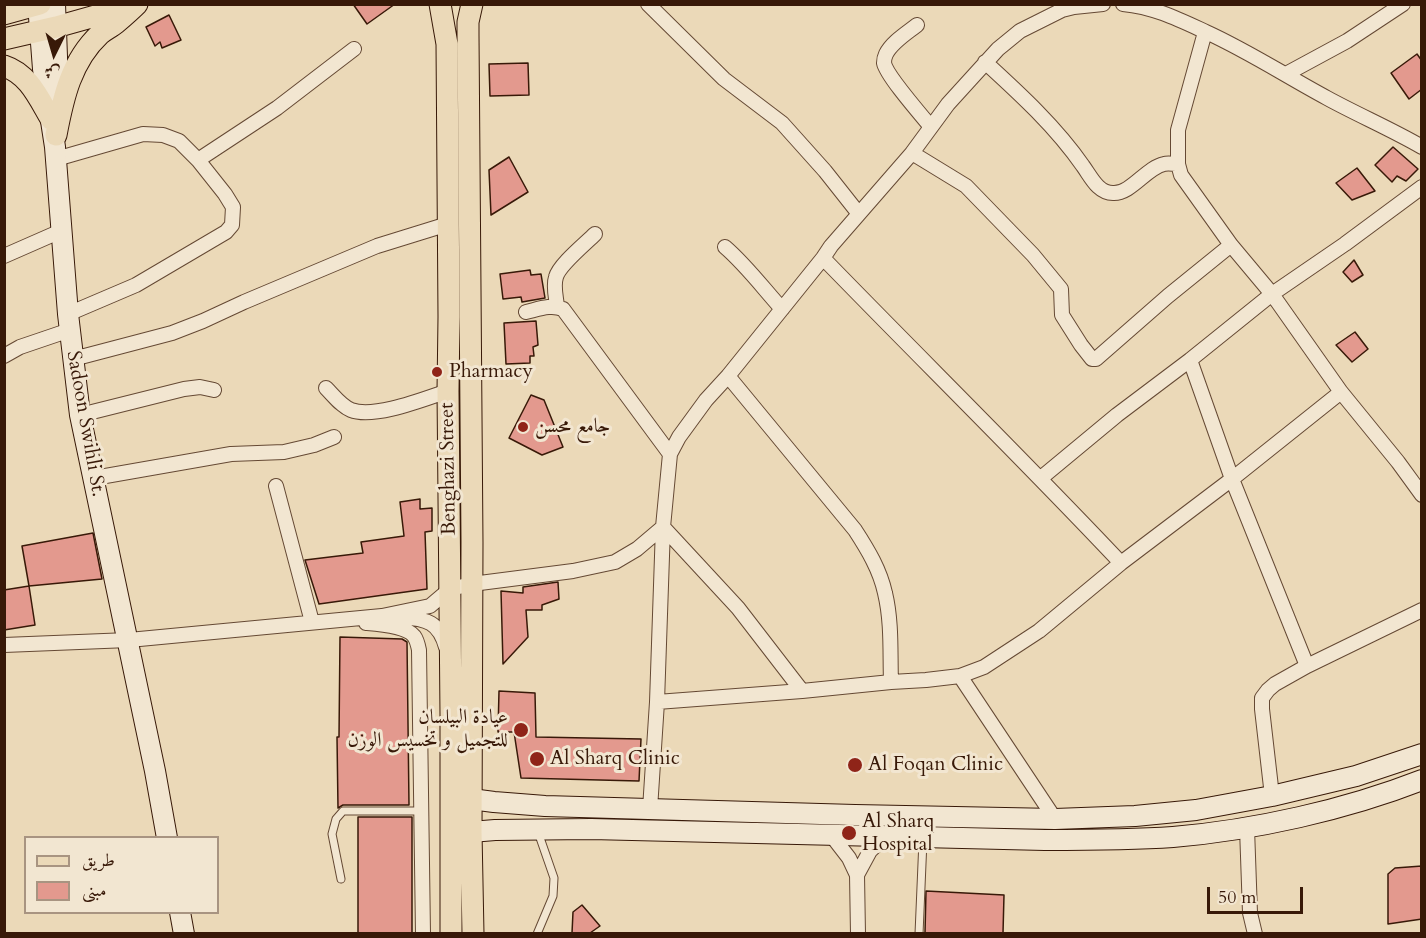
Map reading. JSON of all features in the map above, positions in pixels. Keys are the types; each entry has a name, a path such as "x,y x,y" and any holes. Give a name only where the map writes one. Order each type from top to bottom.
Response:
{"main road":[{"path":"48,29 55,4"},
{"path":"4,39 136,4"},
{"path":"55,140 68,83 80,57 100,35 118,22 136,4"},
{"name":"Benghazi Street","path":"440,4 447,44 451,933"},
{"name":"Benghazi Street","path":"471,4 468,47 473,933"},
{"path":"4,14 38,5"},
{"name":"Sadoon Swihli St.","path":"38,5 48,29 61,231 80,415 129,640 167,836"},
{"path":"4,66 22,75 30,84 55,140"},
{"path":"471,799 525,804 855,815 1055,819 1135,816 1196,810 1272,796 1356,776 1422,754"},
{"path":"471,832 495,830 672,831 1045,840 1175,837 1247,828 1313,813 1396,790 1422,780"},
{"path":"1304,788 1313,813"},
{"path":"525,804 531,830"},
{"path":"180,914 184,933"}],"street":[{"path":"648,4 724,79 782,123 825,171 859,214"},
{"path":"650,809 657,702 663,527 670,454 679,437 706,400 728,376 831,246 912,153 948,104 985,62 1020,31 1062,10 1074,6 1103,4"},
{"path":"1123,4 1158,11 1225,40 1327,98 1422,147"},
{"path":"1286,74 1347,41 1403,4"},
{"path":"917,25 886,52 884,65 931,127"},
{"path":"1205,32 1178,130 1178,164 1181,175 1231,245 1272,294 1341,392 1422,495"},
{"path":"198,160 277,108 354,50"},
{"path":"985,62 1041,116 1078,159 1099,189 1106,193 1116,194 1130,187 1156,167 1166,163 1178,164"},
{"path":"4,356 136,285 226,232 232,225 233,207 225,194 198,160 179,141 163,135 143,134 55,140"},
{"path":"912,153 966,186 1033,255 1061,289 1062,315 1092,359 1096,359 1231,245"},
{"path":"1041,478 1117,415 1272,294 1346,244 1422,187"},
{"path":"73,359 172,333 377,246 448,224"},
{"path":"4,256 61,231"},
{"path":"557,306 556,275 561,267 595,234"},
{"path":"725,247 739,259 782,309"},
{"path":"823,258 1041,478 1121,563"},
{"path":"526,312 549,306 563,309 670,454"},
{"path":"1190,360 1232,479 1307,666"},
{"path":"728,376 855,530 872,556 885,593 889,618 891,682"},
{"path":"80,415 184,389 200,387 214,390"},
{"path":"326,388 343,405 362,412 394,408 448,391"},
{"path":"657,702 926,680 960,676 984,667 1040,631 1121,563 1341,392"},
{"path":"94,478 231,454 284,452 314,445 334,437"},
{"path":"276,486 312,622"},
{"path":"4,645 129,640 382,616 430,606 450,589 573,571 615,562 637,549 663,527"},
{"path":"663,527 738,608 802,691"},
{"path":"1272,796 1262,718 1262,698 1268,690 1307,666 1422,610"},
{"path":"382,616 415,618 430,622 439,629 444,638 450,660"},
{"path":"331,620 380,624 398,628 410,633 418,643 423,933"},
{"path":"960,676 1055,819"},
{"path":"1247,828 1250,914 1256,933"},
{"path":"832,836 849,858 857,875 858,933"},
{"path":"857,875 870,851 885,837"}],"lane":[{"path":"341,879 332,834 336,819 343,811 421,811"},
{"path":"531,830 554,878 553,896 537,933"},
{"path":"919,933 923,837"}],"building":[{"path":"353,4 395,4 367,24"},
{"path":"169,15 181,40 162,48 160,42 155,46 146,27"},
{"path":"1417,54 1422,61 1422,89 1409,99 1391,73"},
{"path":"528,63 529,95 490,96 489,64"},
{"path":"1393,147 1418,169 1406,181 1397,176 1392,182 1375,165"},
{"path":"509,157 528,192 491,215 489,170"},
{"path":"1357,168 1375,191 1352,200 1336,183"},
{"path":"1354,260 1363,275 1352,282 1343,272"},
{"path":"530,270 531,275 541,274 545,298 522,302 521,297 503,299 500,274"},
{"path":"536,321 538,345 533,347 534,356 530,356 530,363 506,364 504,323"},
{"path":"1355,332 1368,349 1352,362 1336,345"},
{"path":"531,395 544,400 563,447 542,455 509,438"},
{"path":"420,499 420,509 432,508 432,531 425,532 427,589 319,604 305,560 363,553 361,542 404,536 400,502"},
{"path":"93,533 102,579 29,586 22,546"},
{"path":"558,582 559,599 542,605 542,610 526,610 528,637 503,664 501,591 523,593 523,587"},
{"path":"29,586 35,625 4,630 4,590"},
{"path":"340,637 402,639 407,642 409,805 343,805 338,808 337,737 339,737"},
{"path":"499,691 535,693 536,737 641,739 639,781 521,778 514,732 498,732"},
{"path":"358,817 412,817 412,933 358,933"},
{"path":"1422,866 1422,919 1388,924 1388,874 1395,868"},
{"path":"926,891 1004,895 1003,933 925,933"},
{"path":"582,905 600,926 590,933 572,933 573,912"}],"place":[{"name":"Pharmacy","path":"437,372"},
{"name":"جامع محسن","path":"523,427"},
{"name":"عيادة البيلسان للتجميل و تخسيس الوزن","path":"521,730"},
{"name":"Al Sharq Clinic","path":"537,759"},
{"name":"Al Foqan Clinic","path":"855,765"},
{"name":"Al Sharq Hospital","path":"849,833"}]}
